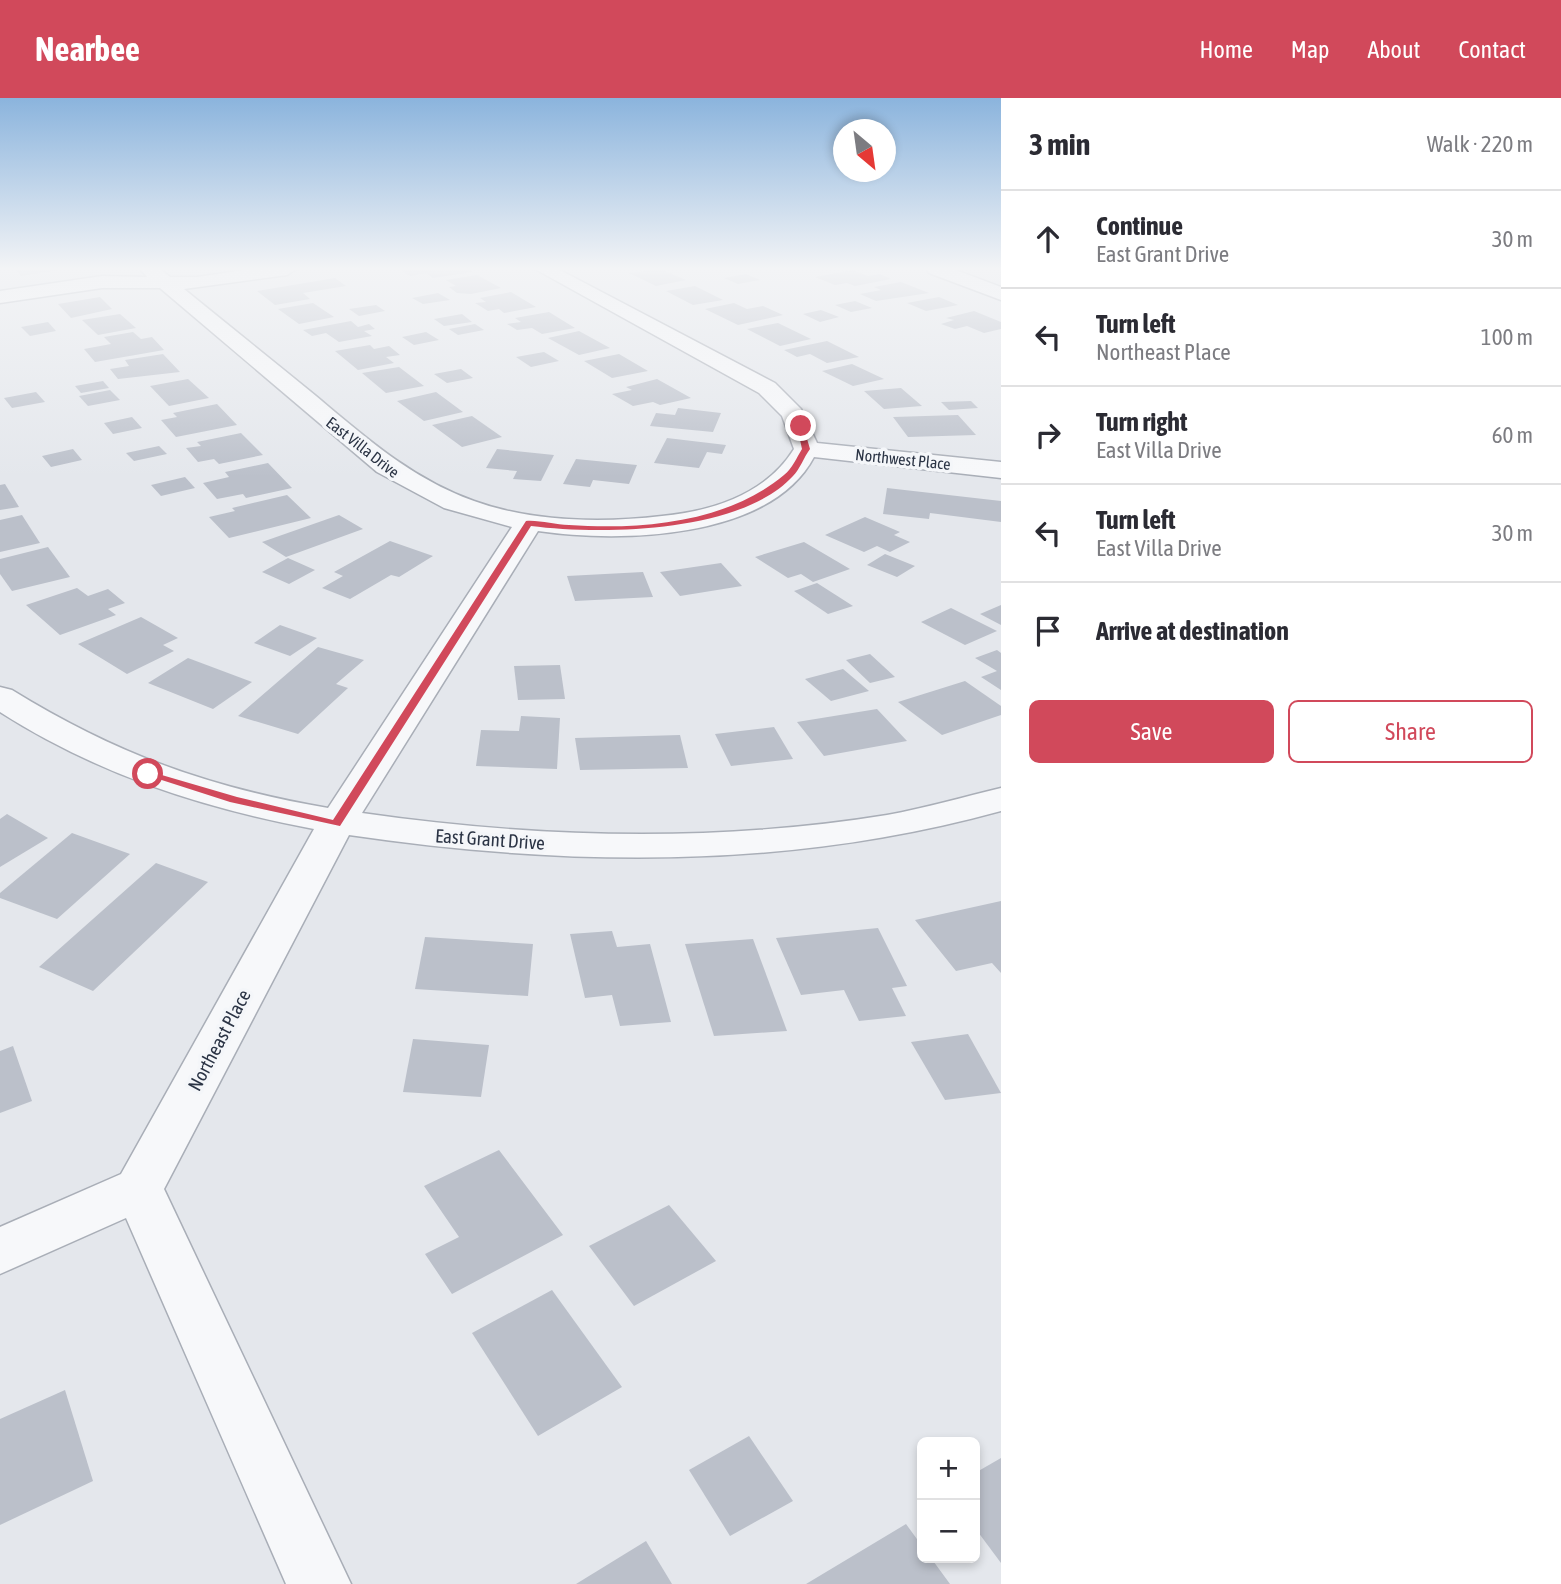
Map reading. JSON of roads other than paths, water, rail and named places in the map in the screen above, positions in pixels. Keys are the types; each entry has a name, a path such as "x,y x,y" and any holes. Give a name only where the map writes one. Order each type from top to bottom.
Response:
{"street":[{"name":"East Villa Drive","path":"231,338 386,467 446,499 476,510 529,523 569,528 618,528 661,525 716,514 760,496 790,475 806,449"},
{"path":"674,338 767,388 789,406 801,426 806,449"},
{"name":"Northwest Place","path":"806,449 1001,470"},
{"name":"Northeast Place","path":"139,1189 336,824 529,523"},
{"name":"East Grant Drive","path":"0,697 54,731 148,774 234,800 336,824 482,840 645,848 805,838 907,823 1001,799"},
{"path":"0,1251 139,1189 319,1584"}]}
